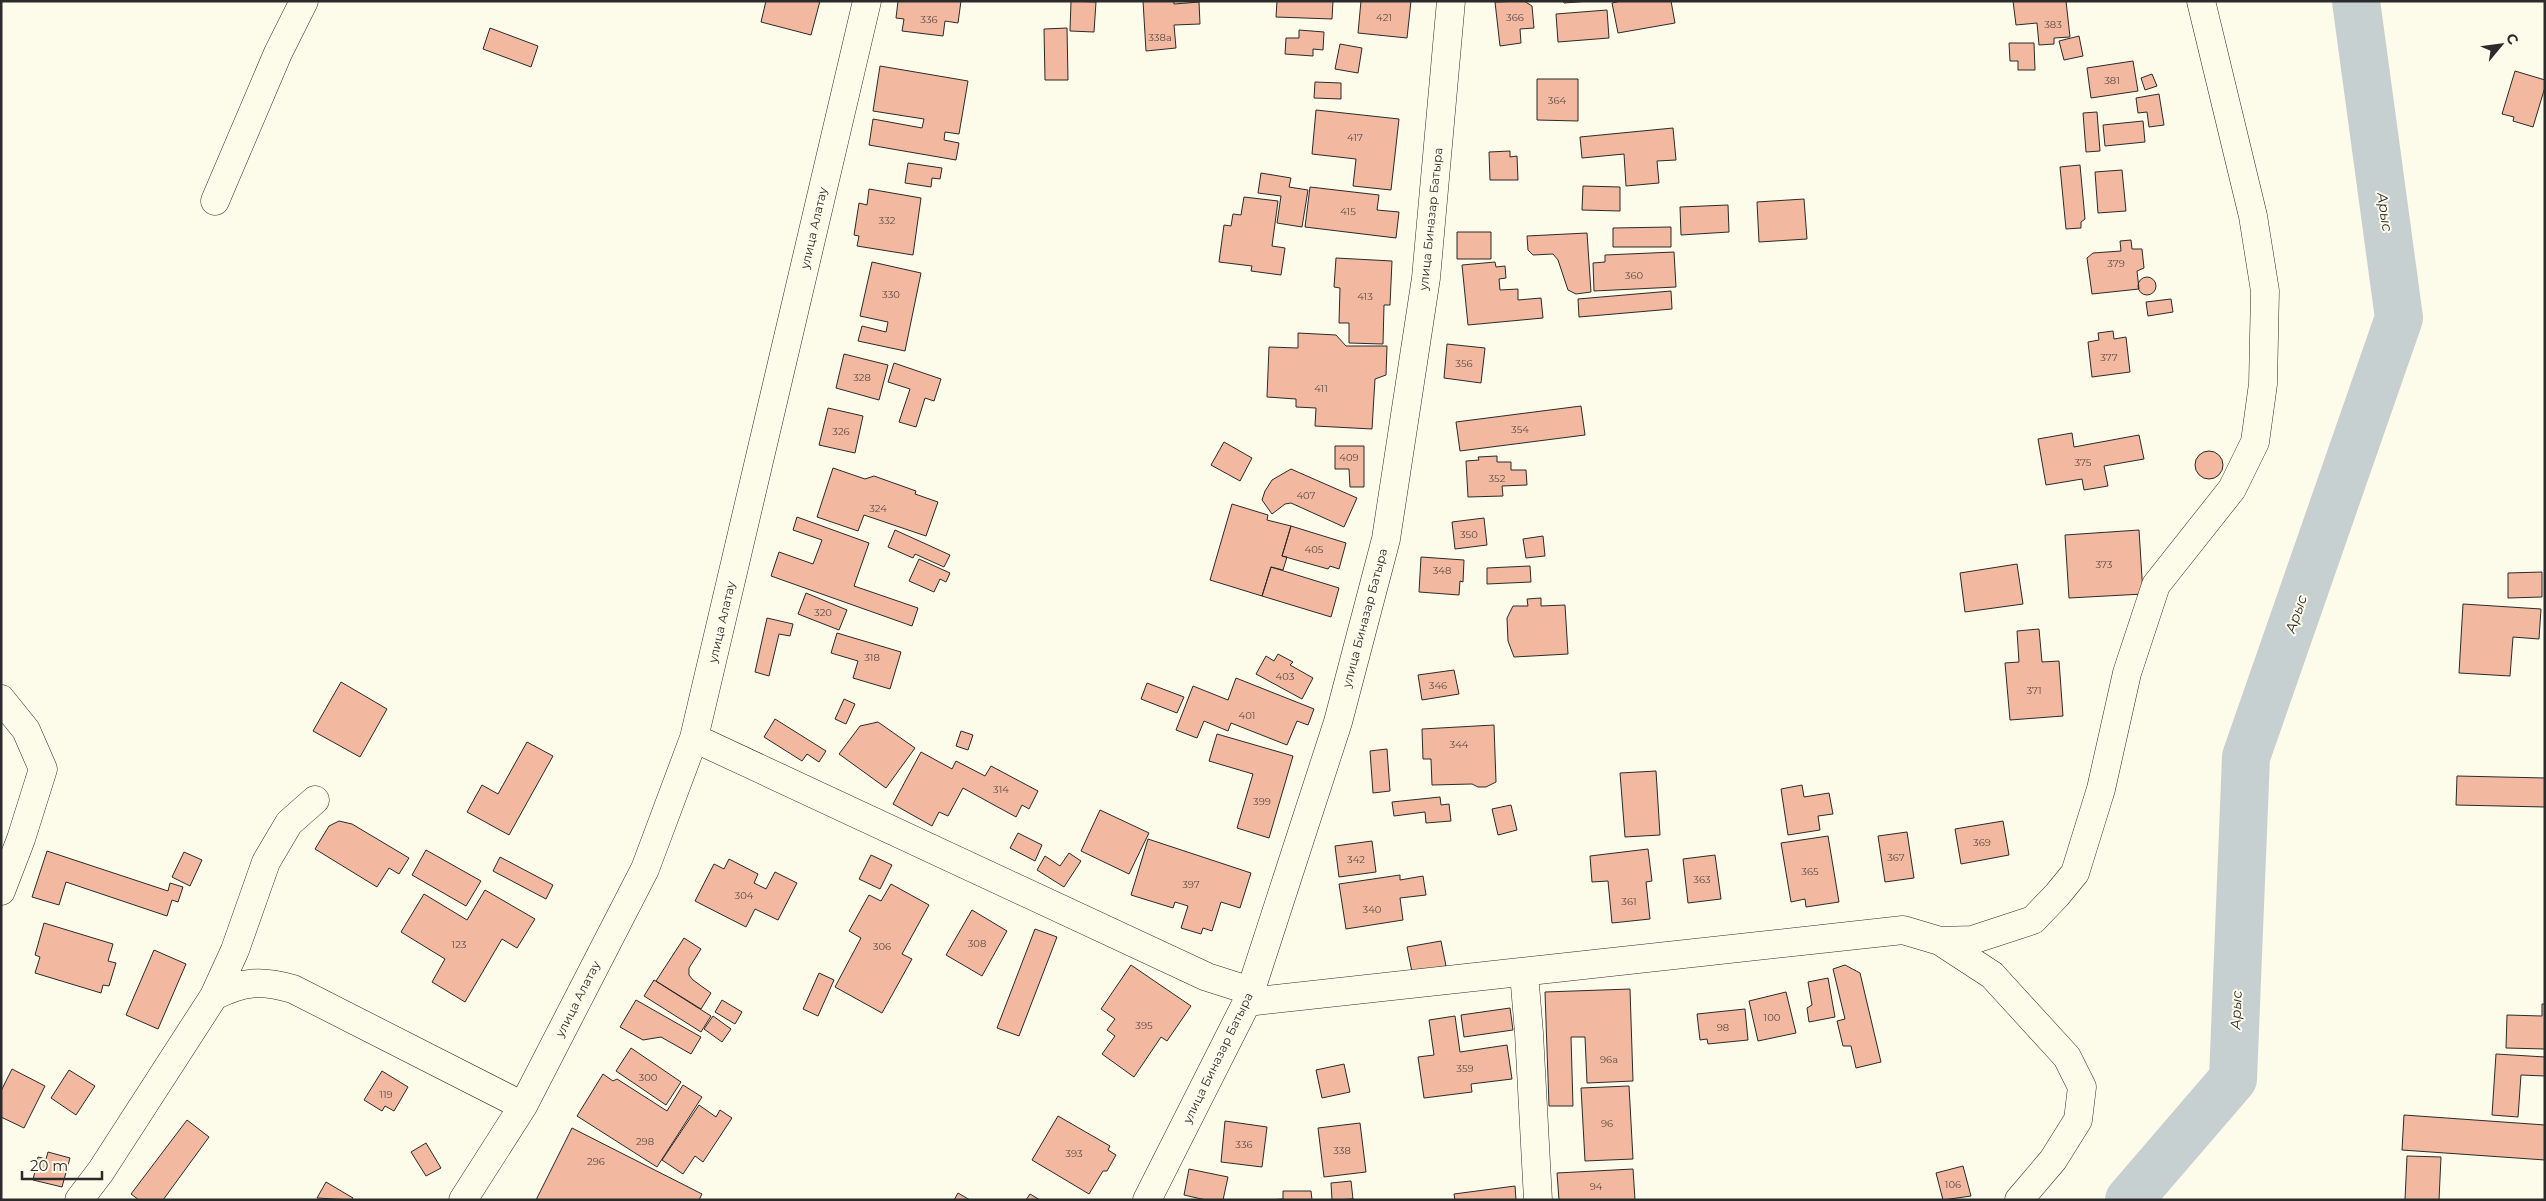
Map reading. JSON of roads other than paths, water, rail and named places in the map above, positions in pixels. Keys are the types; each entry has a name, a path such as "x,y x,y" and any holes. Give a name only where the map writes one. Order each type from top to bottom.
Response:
{"street":[{"path":"215,201 278,53 304,1"},
{"name":"улица Алатау","path":"463,1200 523,1106 645,869 694,738 867,1"},
{"name":"улица Биназар Батыра","path":"1147,1200 1249,997 1280,908 1338,722 1386,539 1426,278 1451,1"},
{"path":"1940,941 1972,940 2033,920 2058,896 2075,872 2101,789 2127,674 2156,585 2232,489 2255,442 2263,384 2265,291 2254,216 2201,1"},
{"path":"1,700 26,730 43,769 21,839 1,891"},
{"path":"694,738 1249,997 1524,973 1903,930 1940,941 1992,975 2067,1057 2082,1087 2078,1120 2053,1160 2019,1200"},
{"path":"79,1200 101,1172 214,996 235,950 266,862 289,823 315,800"},
{"path":"1524,973 1538,1200"},
{"path":"214,996 232,987 252,982 273,983 293,989 523,1106"}],"waterway":[{"name":"Арыс","path":"2129,1200 2233,1079 2246,757 2399,318 2356,1"}]}
